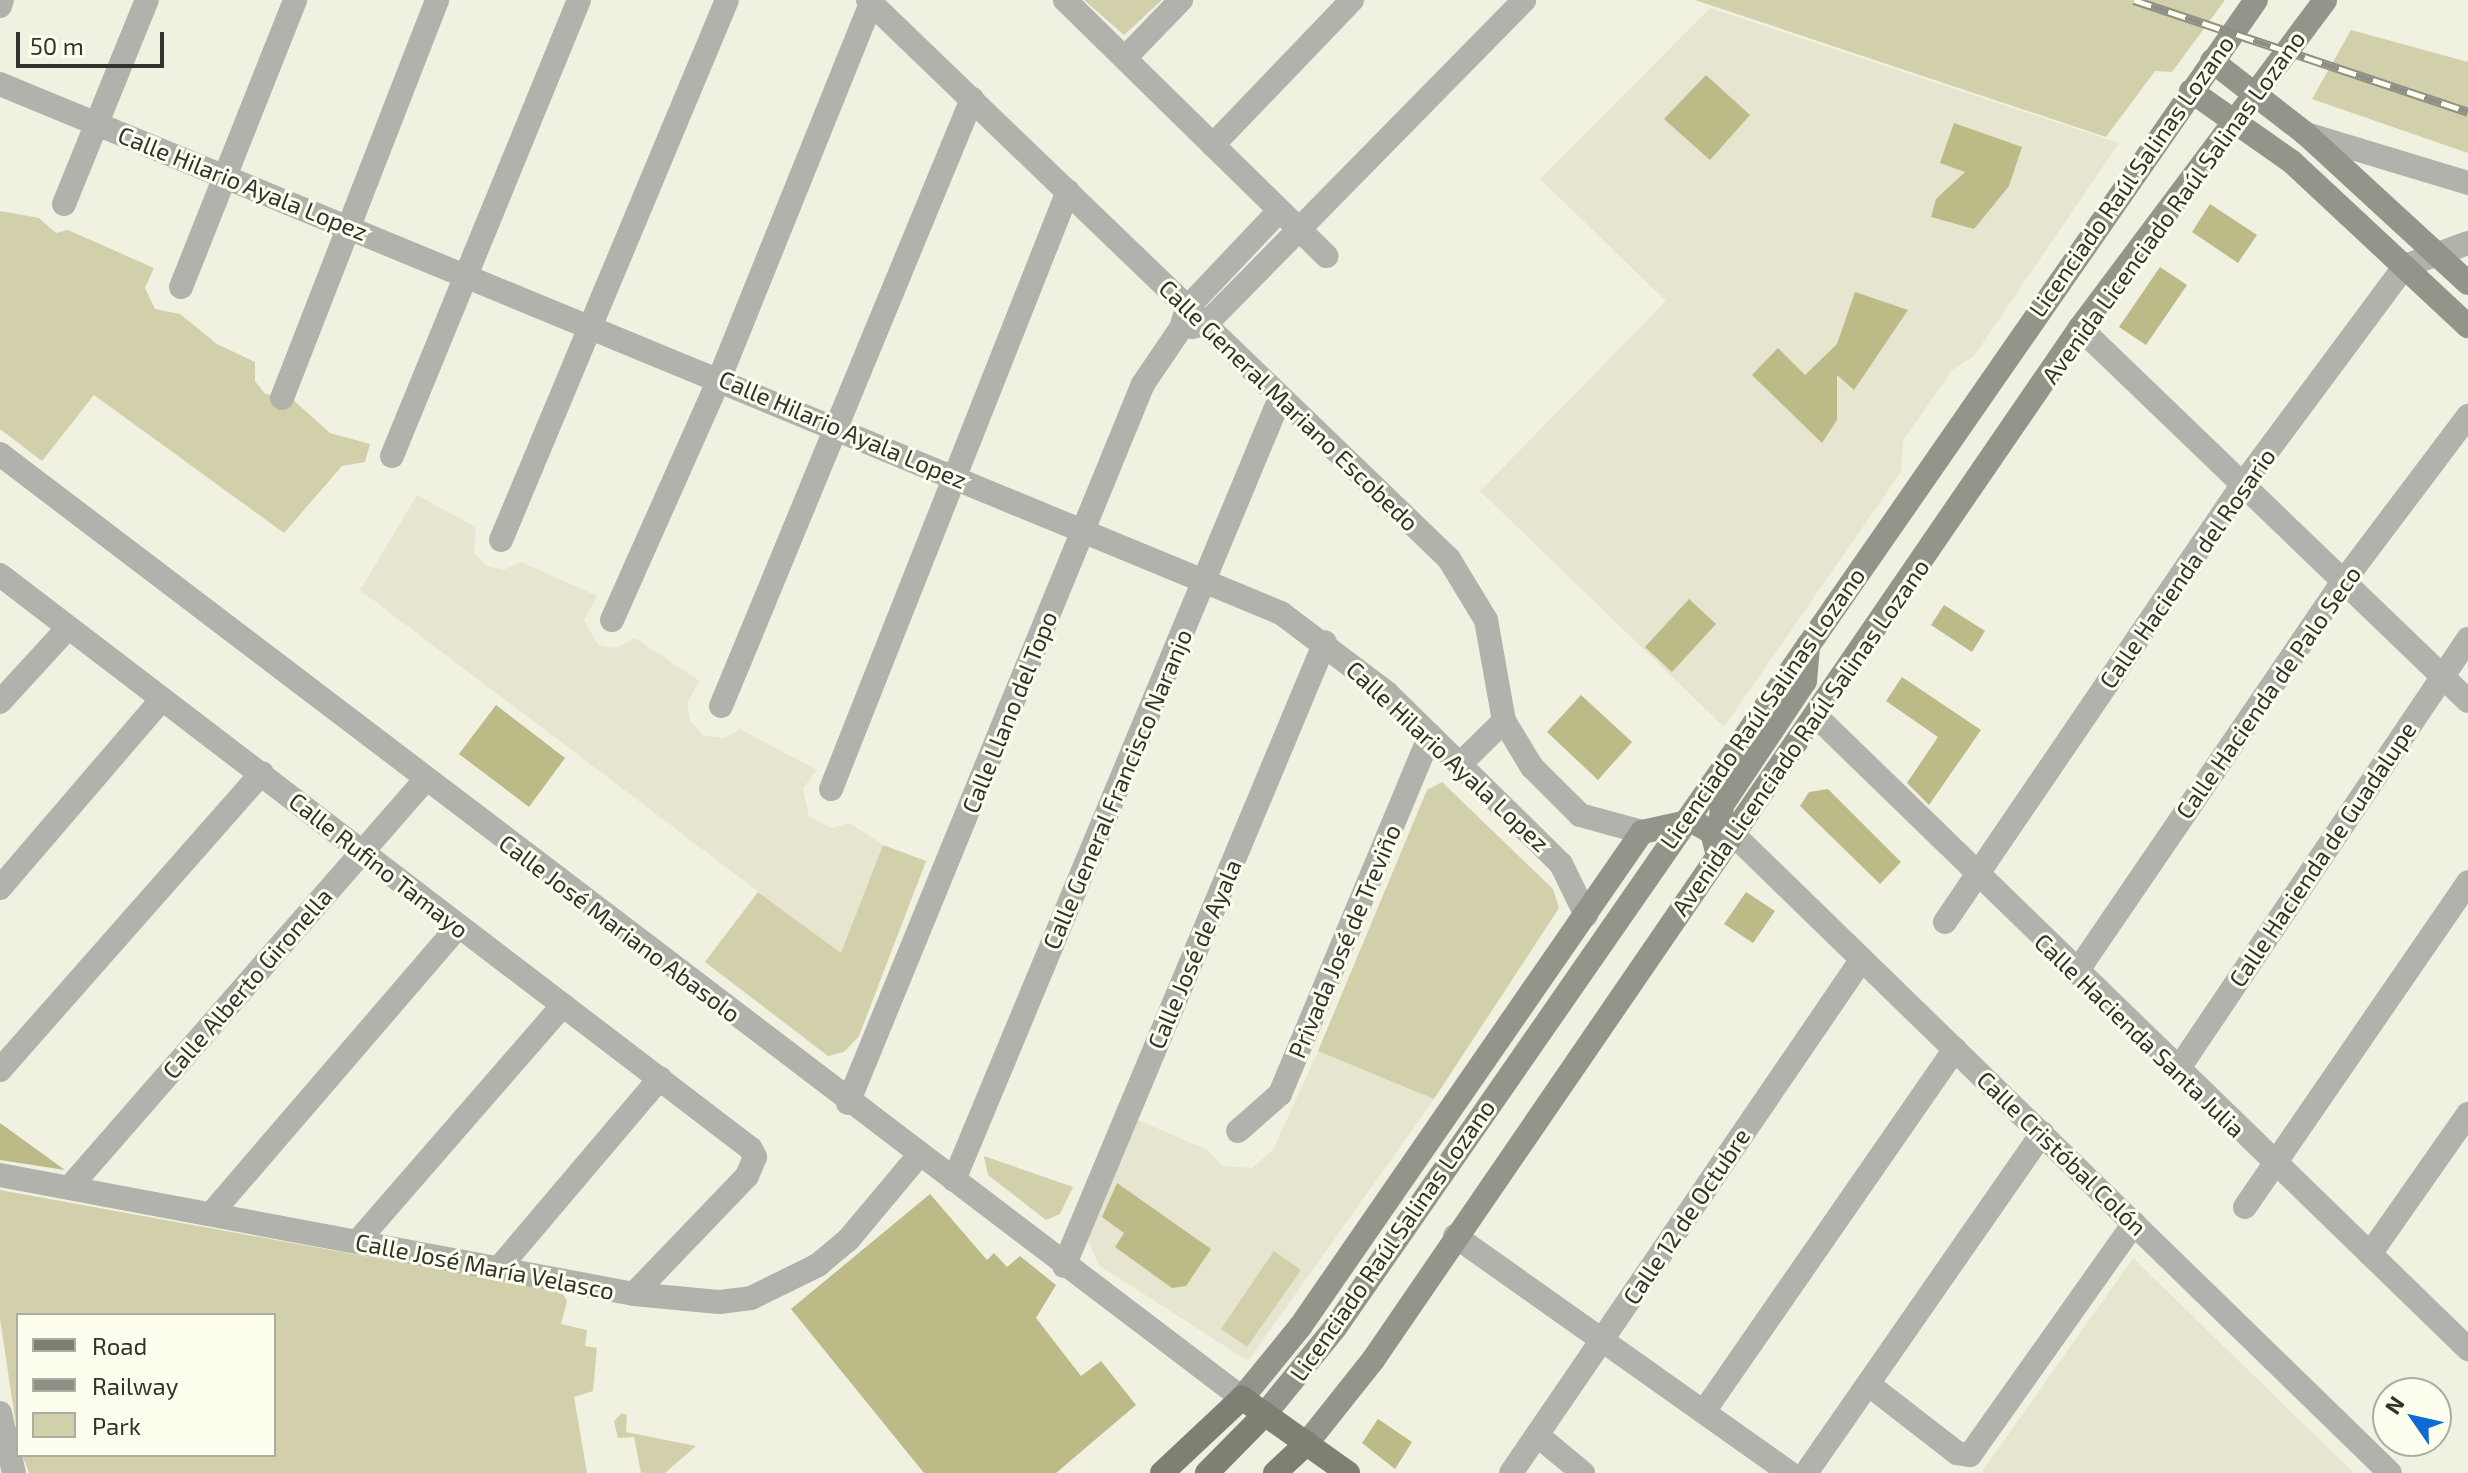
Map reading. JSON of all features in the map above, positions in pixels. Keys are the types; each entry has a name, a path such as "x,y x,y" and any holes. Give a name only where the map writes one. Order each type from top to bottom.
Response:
{"main road":[{"name":"Licenciado Raúl Salinas Lozano","path":"1265,1414 1335,1328 1683,822 2256,0"},
{"name":"Avenida Licenciado Raúl Salinas Lozano","path":"1275,1473 1307,1443 1373,1360 1455,1236 1816,716 2080,328 2325,0"},
{"path":"2212,61 2306,134 2468,283"},
{"path":"2191,91 2292,162 2468,326"},
{"path":"1733,834 1721,819 1722,805 1805,681 1808,645"},
{"path":"1162,1473 1242,1398 1300,1327 1642,832 1683,822 1712,832 1718,856"},
{"path":"1242,1398 1348,1473"},
{"path":"1213,1470 1265,1414"}],"street":[{"path":"0,6 2,0"},
{"path":"64,204 147,0"},
{"path":"181,287 295,0"},
{"path":"282,398 346,225 437,0"},
{"path":"392,456 579,0"},
{"path":"501,540 588,324 727,0"},
{"path":"1065,0 1326,256"},
{"path":"1125,58 1181,0"},
{"path":"1213,145 1352,0"},
{"path":"612,620 720,377 869,2"},
{"name":"Calle General Mariano Escobedo","path":"869,2 1068,191 1184,318 1206,324 1466,579 1486,620 1504,721 1532,767 1580,815 1642,832"},
{"path":"1206,324 1299,230 1512,2"},
{"name":"Calle Hilario Ayala Lopez","path":"0,84 1085,527 1281,613 1325,642 1460,764 1570,874 1586,915"},
{"path":"721,706 972,99"},
{"path":"2306,134 2468,183"},
{"path":"831,789 1068,191"},
{"name":"Calle Llano del Topo","path":"848,1103 1143,384 1184,318 1279,211"},
{"path":"2405,266 2435,251 2468,243"},
{"name":"Calle Hacienda del Rosario","path":"1945,922 2243,484 2405,266"},
{"path":"2080,328 2468,701"},
{"name":"Calle General Francisco Naranjo","path":"954,1180 1280,398"},
{"name":"Calle Hacienda de Palo Seco","path":"2076,973 2343,582 2468,416"},
{"name":"Calle José Mariano Abasolo","path":"0,454 848,1103 1242,1398"},
{"name":"Calle Rufino Tamayo","path":"0,575 660,1078 755,1157 747,1176 634,1294"},
{"path":"0,702 67,629"},
{"name":"Calle Hacienda de Guadalupe","path":"2177,1071 2468,639"},
{"name":"Calle José de Ayala","path":"1064,1266 1325,642"},
{"path":"0,888 162,699"},
{"name":"Calle Hacienda Santa Julia","path":"1816,716 2273,1167 2370,1254 2468,1349"},
{"path":"1460,764 1504,721"},
{"name":"Privada José de Treviño","path":"1238,1131 1280,1094 1430,735"},
{"path":"0,1070 262,773"},
{"name":"Calle Alberto Gironella","path":"70,1187 425,780"},
{"name":"Calle Cristóbal Colón","path":"1733,834 2390,1473"},
{"path":"2245,1207 2468,882"},
{"path":"211,1214 458,927"},
{"name":"Calle 12 de Octubre","path":"1511,1473 1862,959"},
{"path":"357,1242 563,1005"},
{"path":"1705,1410 1955,1049"},
{"path":"499,1268 660,1078"},
{"path":"2370,1254 2468,1114"},
{"path":"1806,1473 2042,1133"},
{"name":"Calle José María Velasco","path":"0,1175 634,1294 719,1302 783,1286 848,1240 919,1155"},
{"path":"1868,1384 1957,1453 1970,1455 2134,1223"},
{"path":"1455,1236 1604,1336 1790,1473"},
{"path":"0,1413 14,1473"},
{"path":"1537,1435 1583,1473"}],"shaded area":[{"path":"1710,8 2119,143 1974,356 1952,370 1903,441 1901,472 1724,727 1480,491 1666,301 1540,179"},
{"path":"417,495 476,527 474,552 486,566 503,570 521,562 597,596 584,620 598,645 615,648 635,638 700,681 687,703 690,720 703,735 724,738 740,729 817,770 803,788 809,816 831,828 850,823 883,845 841,954 360,590"},
{"path":"1318,1051 1434,1099 1248,1361 1100,1266 1087,1239 1138,1120 1208,1150 1222,1166 1252,1168 1273,1150"},
{"path":"2133,1258 2319,1439 2354,1473 1981,1473"}],"green space":[{"path":"1084,0 1162,0 1124,35"},
{"path":"1695,0 2225,0 2172,72 2155,71 2106,137"},
{"path":"2351,30 2468,62 2468,153 2312,99"},
{"path":"0,211 39,218 56,233 68,230 154,268 145,288 155,309 180,314 217,344 255,362 255,381 265,394 291,398 330,433 370,444 365,462 342,466 284,533 94,395 42,461 0,429"},
{"path":"1442,782 1553,889 1559,908 1434,1099 1318,1051 1427,790"},
{"path":"883,845 926,861 859,1036 844,1052 828,1056 705,962 758,892 841,953"},
{"path":"984,1156 1073,1187 1060,1214 1046,1220 988,1175"},
{"path":"0,1190 562,1292 567,1301 561,1324 587,1330 585,1346 597,1348 593,1391 574,1397 587,1473 29,1473 23,1457 276,1457 276,1313 16,1313 16,1426 0,1319"},
{"path":"1274,1251 1301,1270 1247,1347 1221,1329"},
{"path":"622,1413 627,1415 626,1432 696,1446 665,1473 641,1473 634,1437 618,1438 614,1421"}],"building":[{"path":"1706,75 1750,115 1710,160 1664,119"},
{"path":"1954,123 2022,147 2009,186 1974,229 1931,217 1936,199 1965,172 1940,163"},
{"path":"2210,204 2257,235 2238,263 2192,232"},
{"path":"2160,267 2187,285 2146,345 2119,327"},
{"path":"1855,292 1908,310 1854,390 1837,375 1837,420 1822,443 1752,375 1778,348 1805,375 1837,344"},
{"path":"1689,599 1716,624 1672,672 1645,647"},
{"path":"1944,605 1985,631 1972,652 1931,625"},
{"path":"1902,677 1981,730 1929,805 1907,783 1938,737 1886,701"},
{"path":"1581,695 1632,742 1598,780 1547,732"},
{"path":"496,705 565,758 529,807 459,754"},
{"path":"1828,789 1901,862 1880,884 1800,806 1809,792"},
{"path":"1746,892 1775,911 1753,943 1724,924"},
{"path":"0,1123 65,1170 0,1160"},
{"path":"1117,1183 1211,1249 1186,1286 1172,1288 1115,1247 1124,1233 1102,1217"},
{"path":"930,1194 987,1260 994,1253 1007,1267 1020,1256 1056,1285 1036,1318 1081,1376 1101,1361 1136,1405 1056,1473 924,1473 791,1309"},
{"path":"1378,1419 1412,1442 1395,1469 1362,1443"}],"railway":[{"path":"2134,0 2468,112"}]}
